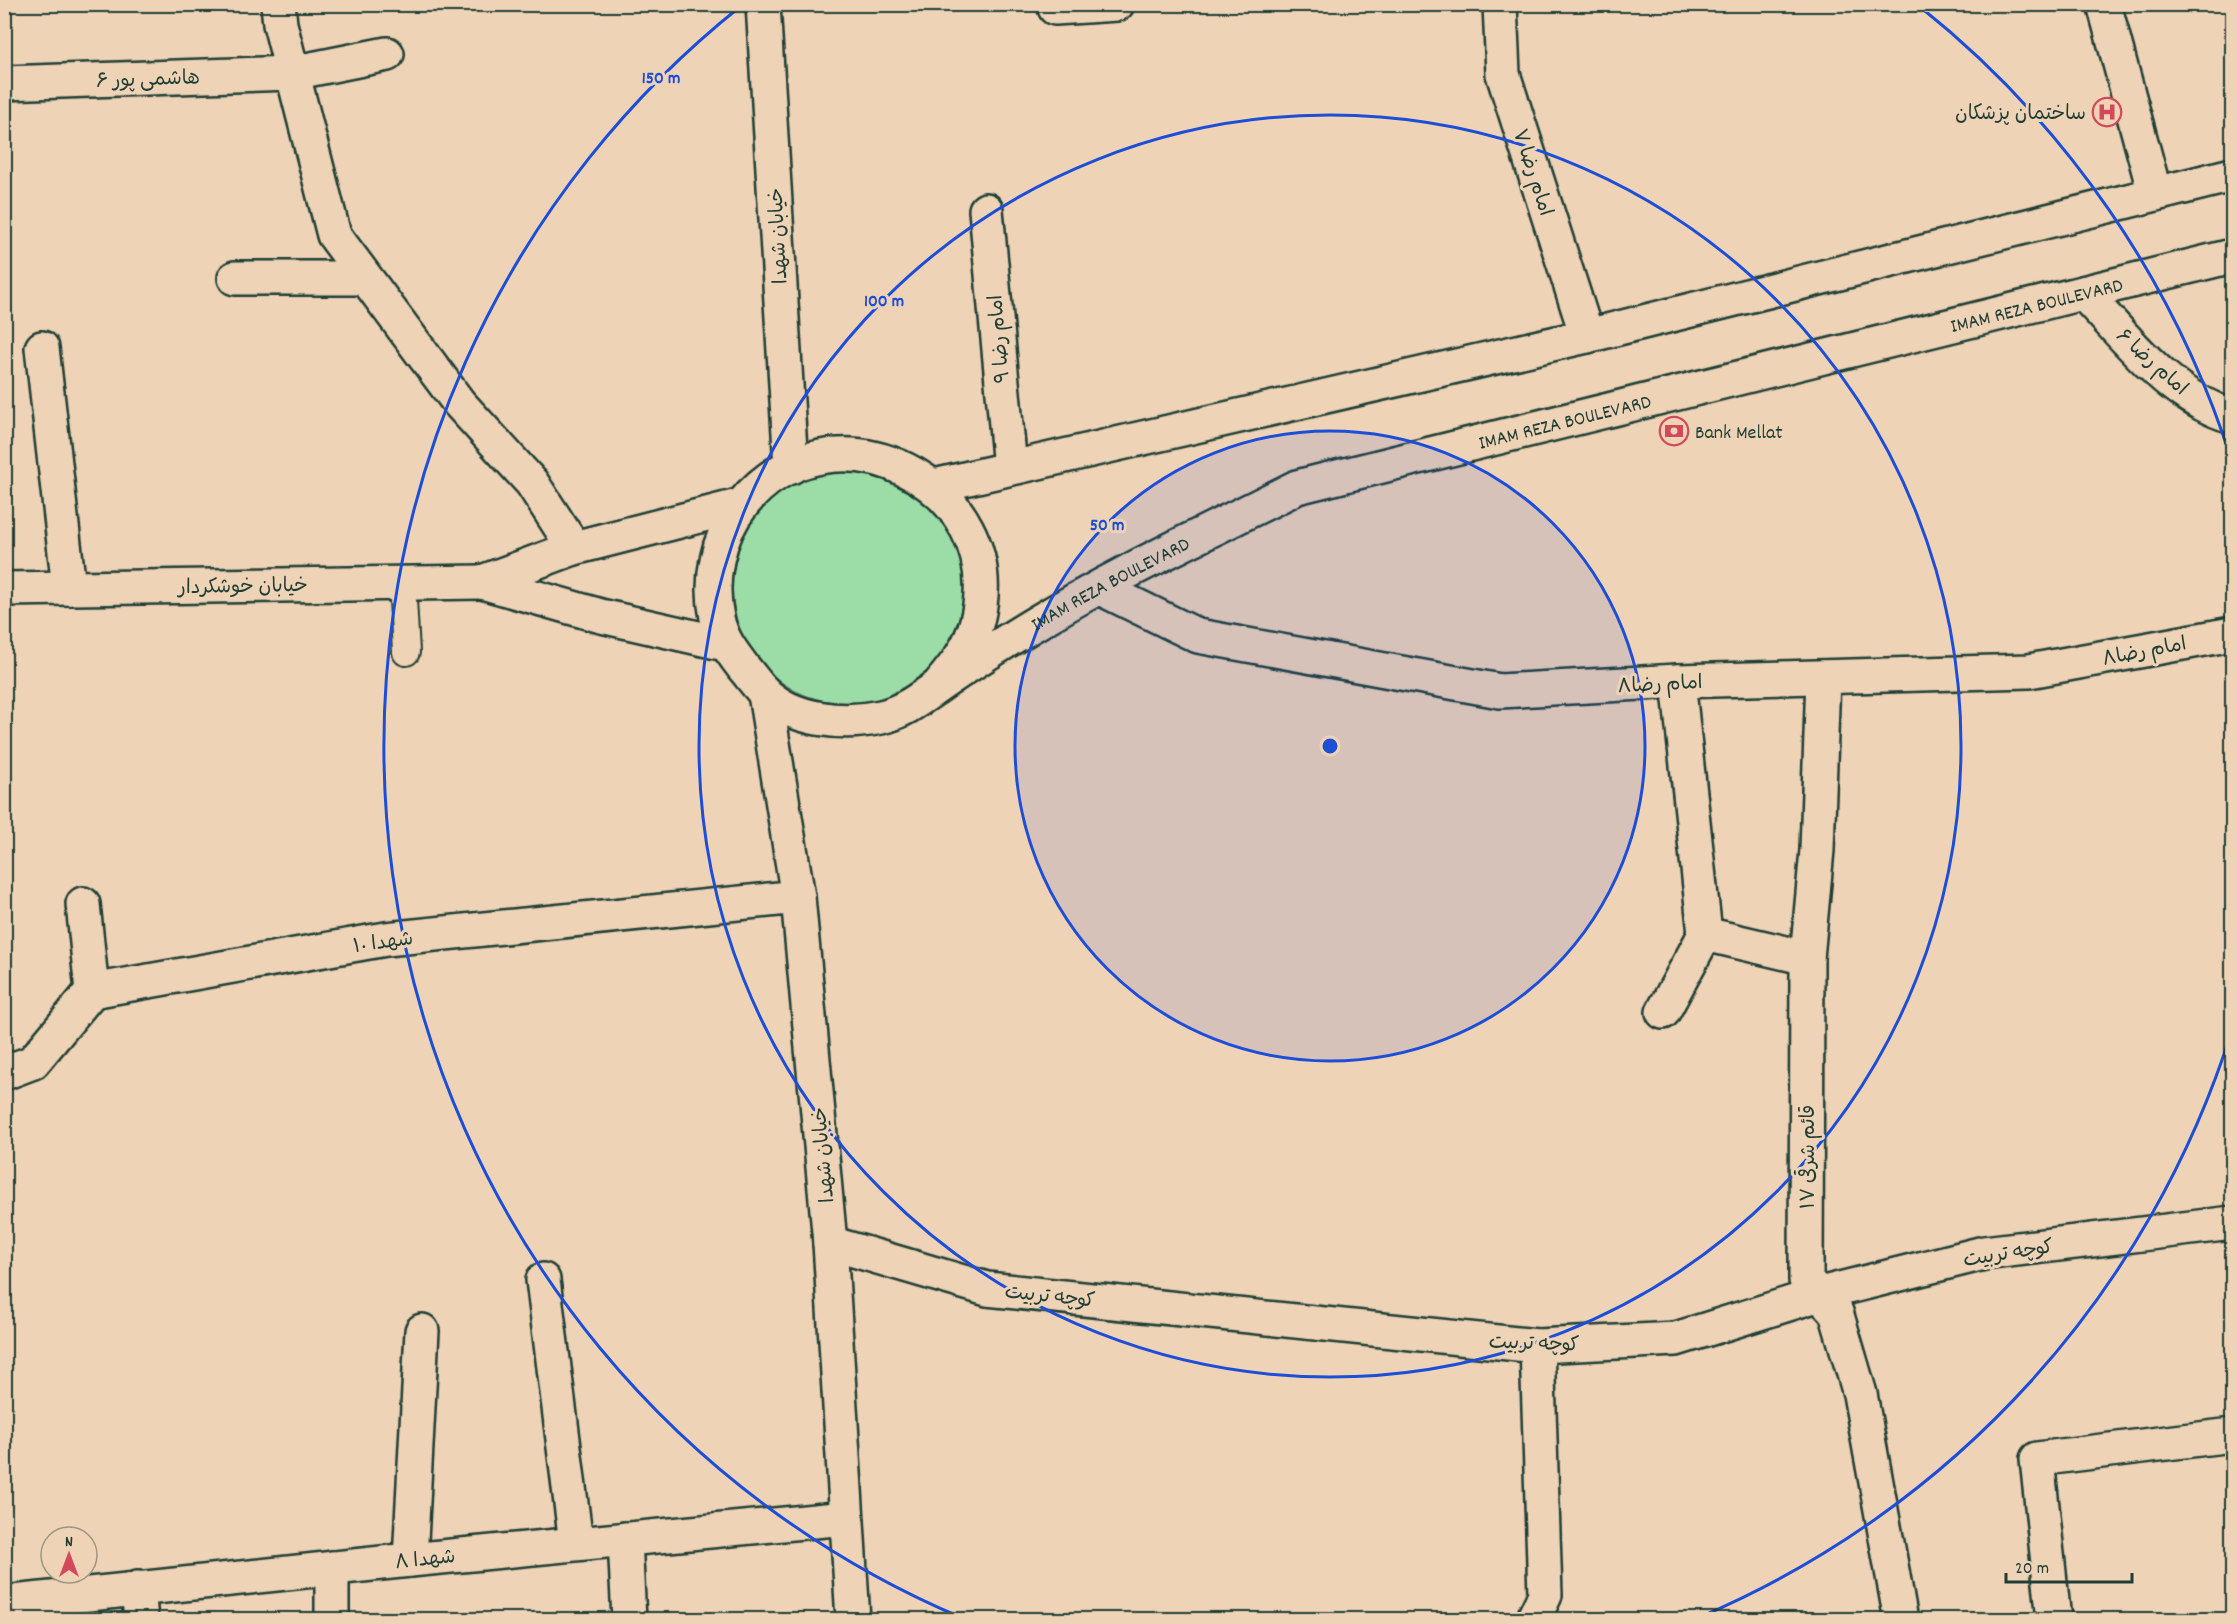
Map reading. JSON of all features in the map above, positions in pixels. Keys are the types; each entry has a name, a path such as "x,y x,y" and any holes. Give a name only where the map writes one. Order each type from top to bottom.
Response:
{"street":[{"path":"278,4 292,73 333,235 459,404 532,483 574,548"},
{"name":"خیابان شهدا","path":"763,4 790,467"},
{"path":"1055,4 1055,8 1117,4"},
{"name":"امام رضا ۷","path":"1500,4 1503,74 1587,336"},
{"path":"2104,4 2155,194"},
{"name":"هاشمی پور ۶","path":"4,83 292,73 387,54"},
{"path":"934,486 1587,336 2232,175"},
{"name":"امام رضا ۹","path":"986,210 1010,468"},
{"name":"IMAM REZA BOULEVARD","path":"939,685 1033,625 1297,487 2232,256"},
{"path":"235,278 365,278"},
{"name":"امام رضا ۶","path":"2083,293 2162,375 2211,410 2232,416"},
{"path":"42,348 69,588"},
{"path":"849,454 889,462 908,469 934,486 958,514 975,548 981,585 973,630 962,656 939,685 914,704 885,716 854,721 822,719 792,710 765,694 725,644 713,597 714,572 719,548 742,505 764,484 790,467 819,458 849,454"},
{"path":"482,582 574,548 742,505"},
{"path":"482,582 601,616 725,644"},
{"name":"خیابان خوشکردار","path":"4,589 482,582"},
{"name":"۸امام رضا","path":"1100,588 1198,636 1500,691 1678,681 2029,671 2232,633"},
{"name":"قائم شرقی ۱۷","path":"1823,677 1817,850 1807,958 1806,1281 1836,1312 1860,1394 1901,1620"},
{"path":"1663,1012 1705,934 1678,681"},
{"name":"خیابان شهدا","path":"765,694 798,897 830,1243 853,1620"},
{"name":"شهدا ۱۰","path":"92,991 386,939 798,897"},
{"path":"4,1073 33,1062 92,991 82,903"},
{"path":"1705,934 1807,958"},
{"name":"کوچه تربیت","path":"830,1243 987,1289 1538,1346 1676,1338 1820,1294 1984,1253 2232,1223"},
{"path":"543,1281 576,1544"},
{"path":"410,1560 422,1331"},
{"path":"1533,1620 1545,1595 1538,1346"},
{"path":"2054,1620 2037,1459 2232,1435"},
{"name":"شهدا ۸","path":"4,1603 138,1587 846,1518"},
{"path":"625,1539 629,1620"},
{"path":"332,1568 332,1620"},
{"path":"138,1587 141,1620"}],"lane":[{"path":"402,582 406,652"}],"green space":[{"path":"837,470 861,470 894,478 904,483 924,496 940,512 958,542 966,575 966,599 958,632 940,662 924,678 894,696 861,704 837,704 804,696 794,691 774,678 758,662 740,632 732,599 732,575 740,542 745,532 758,512 774,496 804,478"}],"place":[{"name":"ساختمان پزشکان","path":"2107,112"},
{"name":"Bank Mellat","path":"1674,431"}]}
